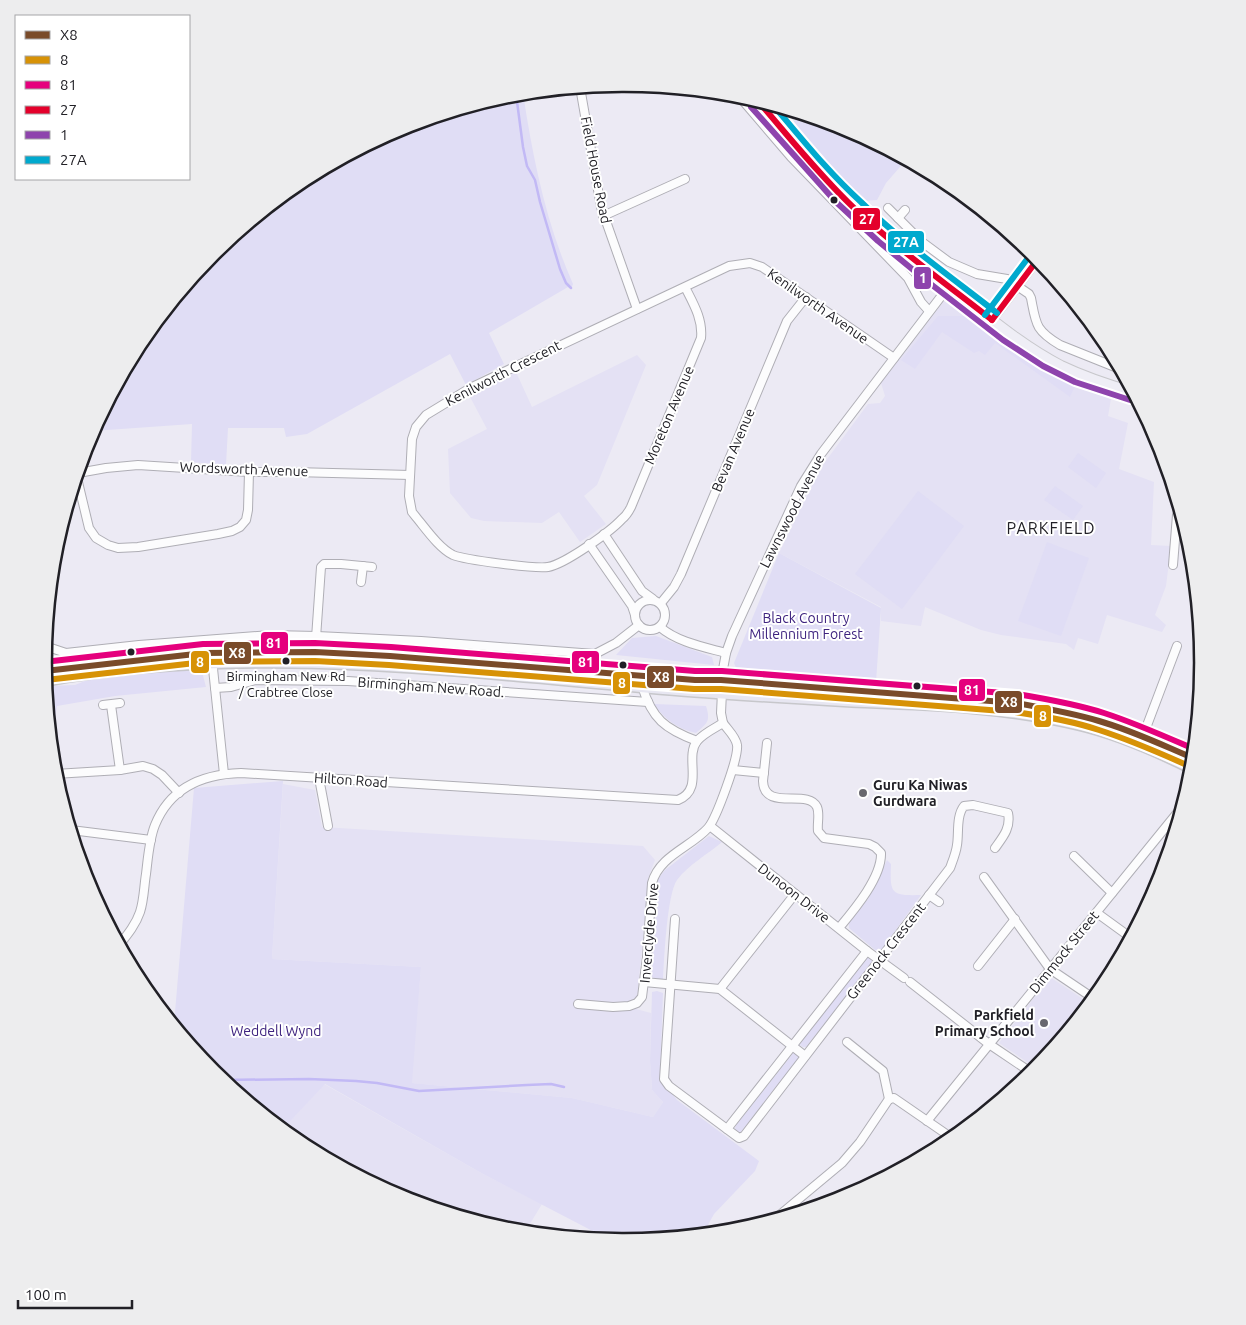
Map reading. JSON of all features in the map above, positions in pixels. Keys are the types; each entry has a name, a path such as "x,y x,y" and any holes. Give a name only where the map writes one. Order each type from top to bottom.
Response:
{"highway":[{"path":"52,670 132,660 315,652 390,656 695,680 721,680 1016,703 1086,717 1143,736 1186,755"},
{"path":"53,679 212,658 360,663 774,697 906,703 1016,712 1077,724 1139,744 1185,765"},
{"path":"721,680 722,692"}],"main road":[{"path":"766,110 810,161 856,209 902,250 948,286 1025,344 1060,365 1089,378 1124,389"}],"street":[{"name":"Field House Road","path":"581,94 603,216 637,309"},
{"path":"747,106 791,157 908,278 921,302 929,311"},
{"path":"603,216 685,179"},
{"path":"888,208 922,242 949,262 977,274 1007,279 1018,286 1031,298 1035,321 1052,340 1109,365"},
{"path":"898,218 905,210"},
{"name":"Kenilworth Avenue","path":"685,287 729,266 750,263 762,267 894,358"},
{"path":"992,320 1033,266"},
{"name":"Lawnswood Avenue","path":"721,680 726,653 744,607 801,486 822,451 948,286"},
{"name":"Kenilworth Crescent","path":"604,534 560,562 547,567 465,559 452,555 412,512 409,496 416,426 426,414 472,387 685,287"},
{"name":"Moreton Avenue","path":"604,534 624,518 631,507 699,345 702,329 701,322 685,287"},
{"name":"Bevan Avenue","path":"661,603 674,587 681,574 788,321 806,297"},
{"name":"Wordsworth Avenue","path":"86,472 138,465 249,472 410,475"},
{"path":"79,491 89,528 96,538 108,545 124,548 185,540 232,531 240,527 246,520 248,510 249,472"},
{"path":"1174,566 1176,525"},
{"path":"604,534 642,591 653,600"},
{"path":"589,544 632,606 635,615 639,625 650,630 660,627 666,616 661,603 648,599 640,603 635,615"},
{"path":"315,652 321,567 324,564 372,567"},
{"path":"361,582 363,566"},
{"path":"53,649 66,653 139,645 271,635 421,641 595,654 616,643 639,625"},
{"path":"660,627 665,632 692,644 726,653"},
{"path":"1143,736 1177,646"},
{"path":"212,658 224,774"},
{"name":"Birmingham New Road.","path":"215,688 231,687 255,680 348,681 648,702"},
{"path":"642,686 652,711 666,727 679,734 697,741 723,723"},
{"path":"710,826 733,770 738,752 737,743 723,723 721,713 722,692"},
{"path":"120,703 107,705 120,770"},
{"name":"Hilton Road","path":"124,939 133,927 140,912 155,825 162,812 179,793 202,778 241,773 678,800 683,798 690,790 694,748 697,741"},
{"path":"768,743 764,787 772,796 807,800 814,804 818,809 818,831 824,838 869,844 881,853 881,862 864,897 839,928"},
{"path":"63,774 120,770 143,766 153,769 162,775 179,793"},
{"path":"733,770 764,773"},
{"path":"319,778 328,826"},
{"name":"Greenock Crescent","path":"670,985 664,1079 669,1086 739,1138 744,1136 950,868 955,857 959,821 964,806 974,805 1008,813 1010,821 1006,832 996,848"},
{"name":"Dimmock Street","path":"927,1121 1171,821"},
{"name":"Dunoon Drive","path":"710,826 878,960 907,980 989,1044 1024,1068"},
{"name":"Inverclyde Drive","path":"578,1004 613,1007 629,1006 637,1003 642,997 652,883 655,874 665,862 710,826"},
{"path":"78,831 151,840"},
{"path":"1074,856 1112,893"},
{"path":"984,877 1050,969 1087,994"},
{"path":"720,989 794,894"},
{"path":"929,895 939,902"},
{"path":"1097,913 1125,933"},
{"path":"670,985 675,919"},
{"path":"978,966 1015,919"},
{"name":"Greenock Crescent","path":"728,1129 867,951"},
{"path":"644,982 720,989 805,1056"},
{"path":"787,1209 842,1163 860,1142 889,1099 883,1071 847,1042"},
{"path":"889,1099 894,1098 945,1133"}],"shaded area":[{"path":"948,296 1042,365 1083,389 1111,399 1108,416 1128,423 1119,469 1154,482 1151,545 1171,546 1166,586 1155,615 1166,625 1162,632 1107,615 1098,644 1078,638 1074,650 1066,644 1001,635 981,630 925,607 921,626 881,621 881,607 779,553 825,462 868,404 880,403 885,396 881,383"},
{"path":"637,355 646,365 597,485 584,496 606,524 580,542 559,512 542,523 484,521 471,518 450,493 448,449 487,429 469,395 516,372 532,407"},
{"path":"283,784 315,790 322,827 643,846 655,860 649,876 636,1009 651,1013 650,1061 652,1090 663,1102 653,1117 572,1098 411,1083 421,967 272,959"},
{"name":"Parkfield Primary School","path":"1050,977 1083,999 1052,1039 1029,1063 999,1043"},
{"path":"324,1084 483,1174 542,1204 529,1225 475,1214 440,1203 405,1190 338,1157 288,1124"}],"green space":[{"path":"524,101 531,142 548,214 573,284 571,289 568,287 489,333 504,364 466,385 450,354 307,434 286,437 284,428 228,428 226,465 191,462 192,424 102,430 129,377 170,315 220,259 276,210 338,168 405,135 440,122 475,111"},
{"path":"796,119 806,122 841,135 902,165 886,183 877,200 862,201 825,164 791,124"},
{"path":"938,316 970,316 1033,363 1075,386 1070,397 995,343 985,355 979,351 974,353 942,332 915,369 901,360"},
{"path":"1078,453 1106,473 1096,488 1068,467"},
{"path":"1055,486 1083,506 1073,520 1044,500"},
{"path":"918,491 964,526 902,609 855,574"},
{"path":"1047,542 1089,558 1061,636 1018,621"},
{"name":"Black Country Millennium Forest","path":"779,553 881,608 876,682 742,673 737,670 734,663"},
{"name":"Black Country Millennium Forest","path":"656,636 712,657 714,665 616,655 632,638"},
{"path":"201,668 206,687 115,696 57,706 55,716 53,686 75,685 90,679"},
{"path":"654,704 706,706 708,719 696,733 672,723"},
{"name":"Weddell Wynd","path":"283,781 272,959 421,967 412,1083 572,1098 653,1117 663,1102 652,1090 650,1061 652,992 657,991 663,993 660,1079 677,1100 759,1161 755,1171 714,1214 707,1226 660,1232 595,1232 483,1174 325,1084 288,1124 247,1091 220,1066 175,1016 194,788"},
{"path":"709,836 722,842 687,869 677,880 674,887 667,928 663,980 656,979 652,977 658,879 665,870"},
{"path":"887,860 891,864 891,881 894,891 903,895 921,895 882,949 875,950 849,928 849,922 868,899"},
{"path":"867,957 871,958 873,962 806,1047 800,1045 802,1041"},
{"path":"795,1051 800,1056 740,1133 736,1133 736,1125"}],"waterway":[{"path":"517,102 527,166 535,180 560,269 566,283 571,288"},
{"path":"235,1080 309,1079 356,1081 419,1091 551,1084 564,1087"}],"transit line":[{"name":"1","path":"751,107 835,201 878,241 1003,340 1043,366 1075,382 1129,400"},
{"name":"27","path":"766,110 817,170 871,224 992,320"},
{"name":"27A","path":"781,114 827,168 893,232 997,313"},
{"name":"27A","path":"985,315 1027,260"},
{"name":"27","path":"992,320 1033,266"},
{"name":"81","path":"52,661 203,644 315,643 391,647 695,671 722,671 1017,694 1072,704 1104,713 1188,746"},
{"name":"X8","path":"52,670 204,653 315,652 390,656 695,680 721,680 1016,703 1089,718 1146,738 1186,755"},
{"name":"8","path":"53,679 204,662 315,661 694,689 721,689 1036,715 1068,721 1099,730 1185,764"}],"place":[{"name":"Birmingham New Rd / Crabtree Close","path":"286,661"},
{"name":"Guru Ka Niwas Gurdwara","path":"863,793"},
{"name":"Parkfield Primary School","path":"1044,1023"}],"district":[{"name":"PARKFIELD","path":"1051,528"}]}
